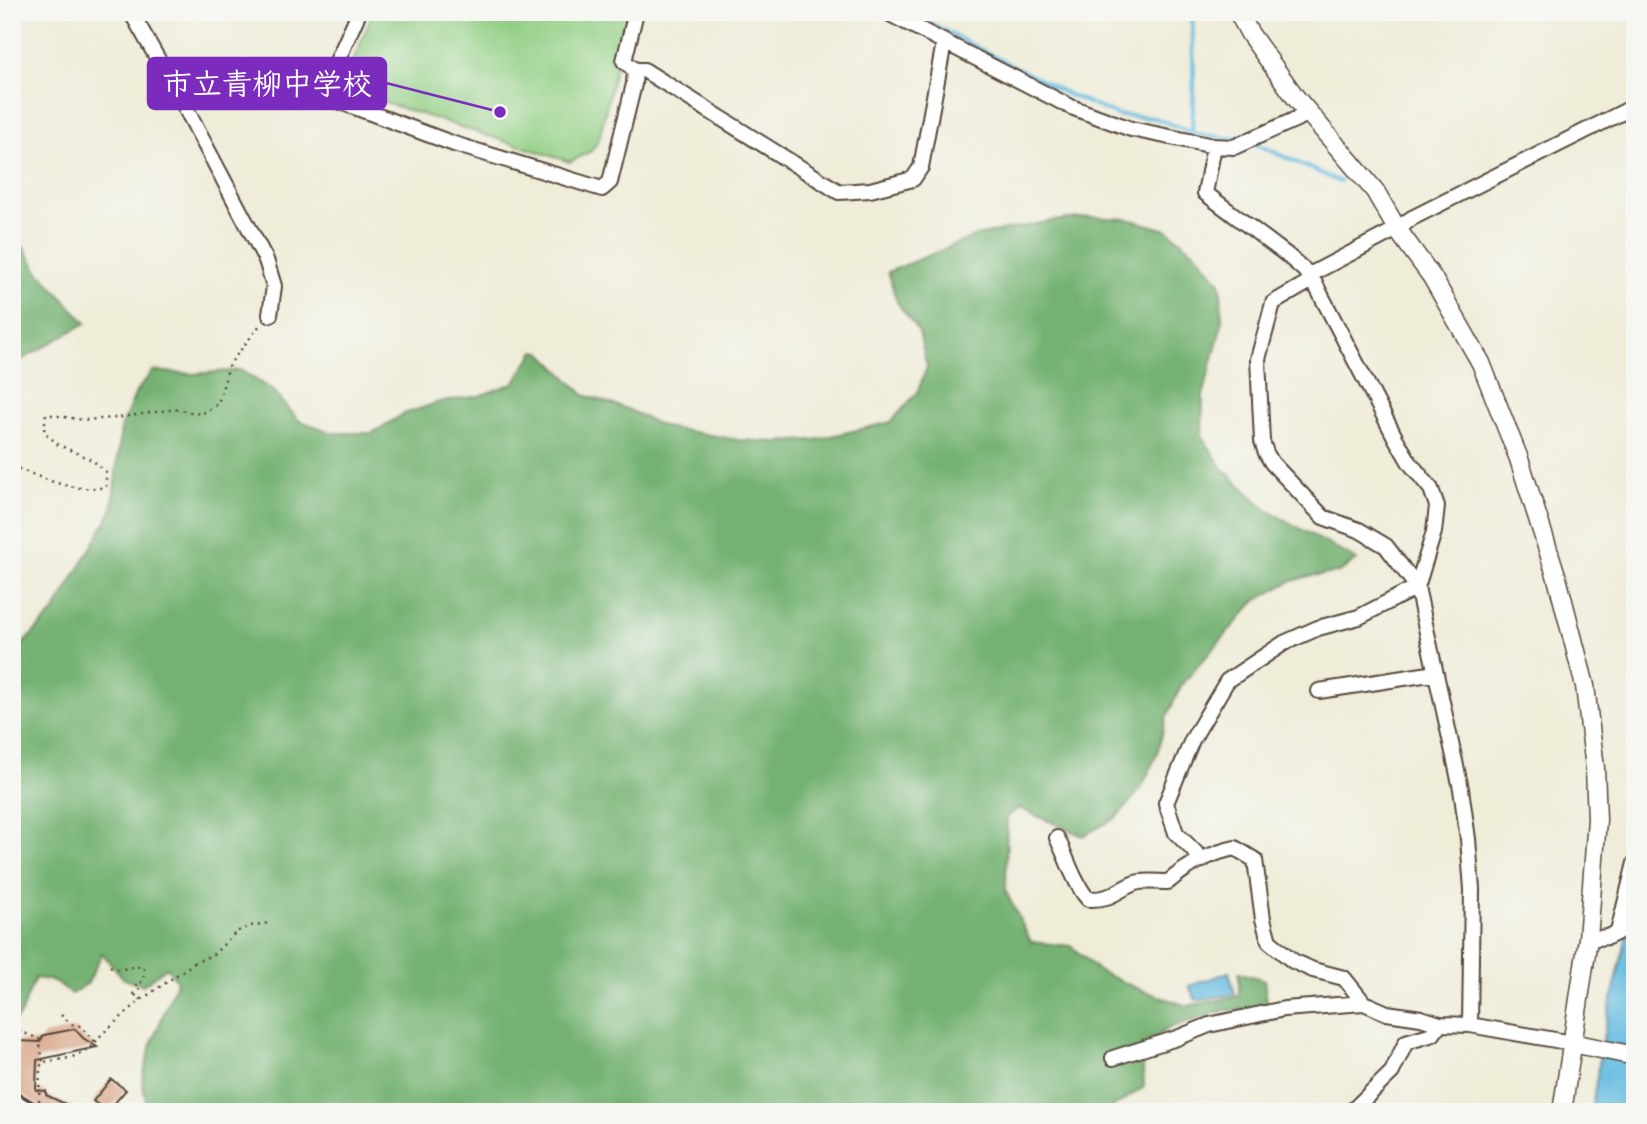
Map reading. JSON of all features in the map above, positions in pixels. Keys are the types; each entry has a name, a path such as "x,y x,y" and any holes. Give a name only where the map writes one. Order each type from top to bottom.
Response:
{"street":[{"path":"131,12 266,260 274,286 270,316"},
{"path":"359,12 322,95 454,144 602,189 610,182 635,70"},
{"path":"636,12 624,61 635,70 644,70 839,192 870,190 913,179 921,167 946,43"},
{"path":"886,12 1071,107 1108,122 1214,146 1234,147 1310,113"},
{"path":"1238,12 1250,34 1310,113 1375,191 1397,229 1432,277 1481,363 1520,459 1577,650 1585,686 1595,768 1596,831 1588,939 1562,1112"},
{"path":"1470,1025 1472,889 1468,839 1461,789 1417,587 1386,546 1359,530 1323,517 1272,463 1262,441 1258,359 1273,303 1309,282 1311,276 1412,218 1635,106"},
{"path":"1203,860 1176,833 1166,803 1192,740 1227,681 1284,643 1318,628 1359,617 1417,587 1434,532 1437,506 1435,497 1396,439 1311,276 1205,193 1214,146"},
{"path":"1318,691 1436,673"},
{"path":"1057,838 1079,889 1088,899 1101,900 1136,883 1168,883 1180,872 1216,852 1235,848 1255,860 1262,919 1269,941 1293,961 1344,978 1364,1003"},
{"path":"1588,939 1608,937 1618,932 1635,863"},
{"path":"1113,1058 1209,1025 1247,1016 1284,1009 1364,1003 1387,1013 1440,1024 1470,1025 1635,1056"},
{"path":"1351,1112 1392,1072 1406,1042 1433,1034 1440,1024"},
{"path":"12,1100 32,1112"}],"path":[{"path":"12,466 52,482 91,490 106,487 106,472 92,460 57,444 44,431 46,414 84,420 175,410 201,414 218,404 229,365 270,316"},
{"path":"43,1062 89,1051 95,1042 141,1000 194,963 214,954 236,932 250,926 270,923"},
{"path":"110,966 118,970 139,966 144,968 143,981 136,985 141,988 132,995 138,995 141,1000"},
{"path":"61,1014 71,1024 81,1026 95,1042"},
{"path":"12,1031 39,1039 43,1062 40,1067 38,1111"}],"green space":[{"path":"373,12 628,12 599,139 591,151 570,162 342,89"},
{"path":"1090,217 1128,219 1167,230 1197,254 1221,284 1222,324 1203,396 1202,436 1223,469 1267,510 1357,560 1338,573 1309,576 1289,582 1256,600 1182,684 1166,718 1157,754 1141,789 1116,818 1083,836 1019,808 1007,816 1006,892 1031,942 1071,946 1100,972 1187,1006 1239,996 1239,972 1264,980 1268,1009 1225,1010 1171,1027 1142,1045 1144,1087 1105,1112 148,1112 142,1081 151,1045 177,981 167,967 143,985 124,979 102,953 88,983 71,994 54,981 35,978 21,1013 12,1024 12,655 54,612 112,511 121,428 136,392 153,371 193,374 240,370 274,391 298,420 333,433 372,433 404,414 440,402 479,396 514,383 535,351 541,352 584,395 627,409 664,427 738,440 815,440 891,422 917,393 927,367 919,332 897,302 888,272 976,236 1051,221"},
{"path":"12,229 38,271 86,323 12,365"}],"water":[{"path":"1635,901 1635,1112 1591,1112 1605,1028"},
{"path":"1229,972 1235,994 1196,1000 1189,986"}],"building":[{"path":"75,1029 97,1047 37,1060 36,1090 46,1091 46,1095 82,1112 42,1112 37,1104 16,1091 18,1041 40,1042 44,1035"},
{"path":"111,1079 126,1090 107,1112 93,1101"}],"waterway":[{"path":"908,12 1067,94 1117,115 1155,118 1197,134 1237,139"},
{"path":"1192,12 1192,132"},
{"path":"1256,144 1340,182"}],"place":[{"name":"市立青柳中学校","path":"500,112"}]}
